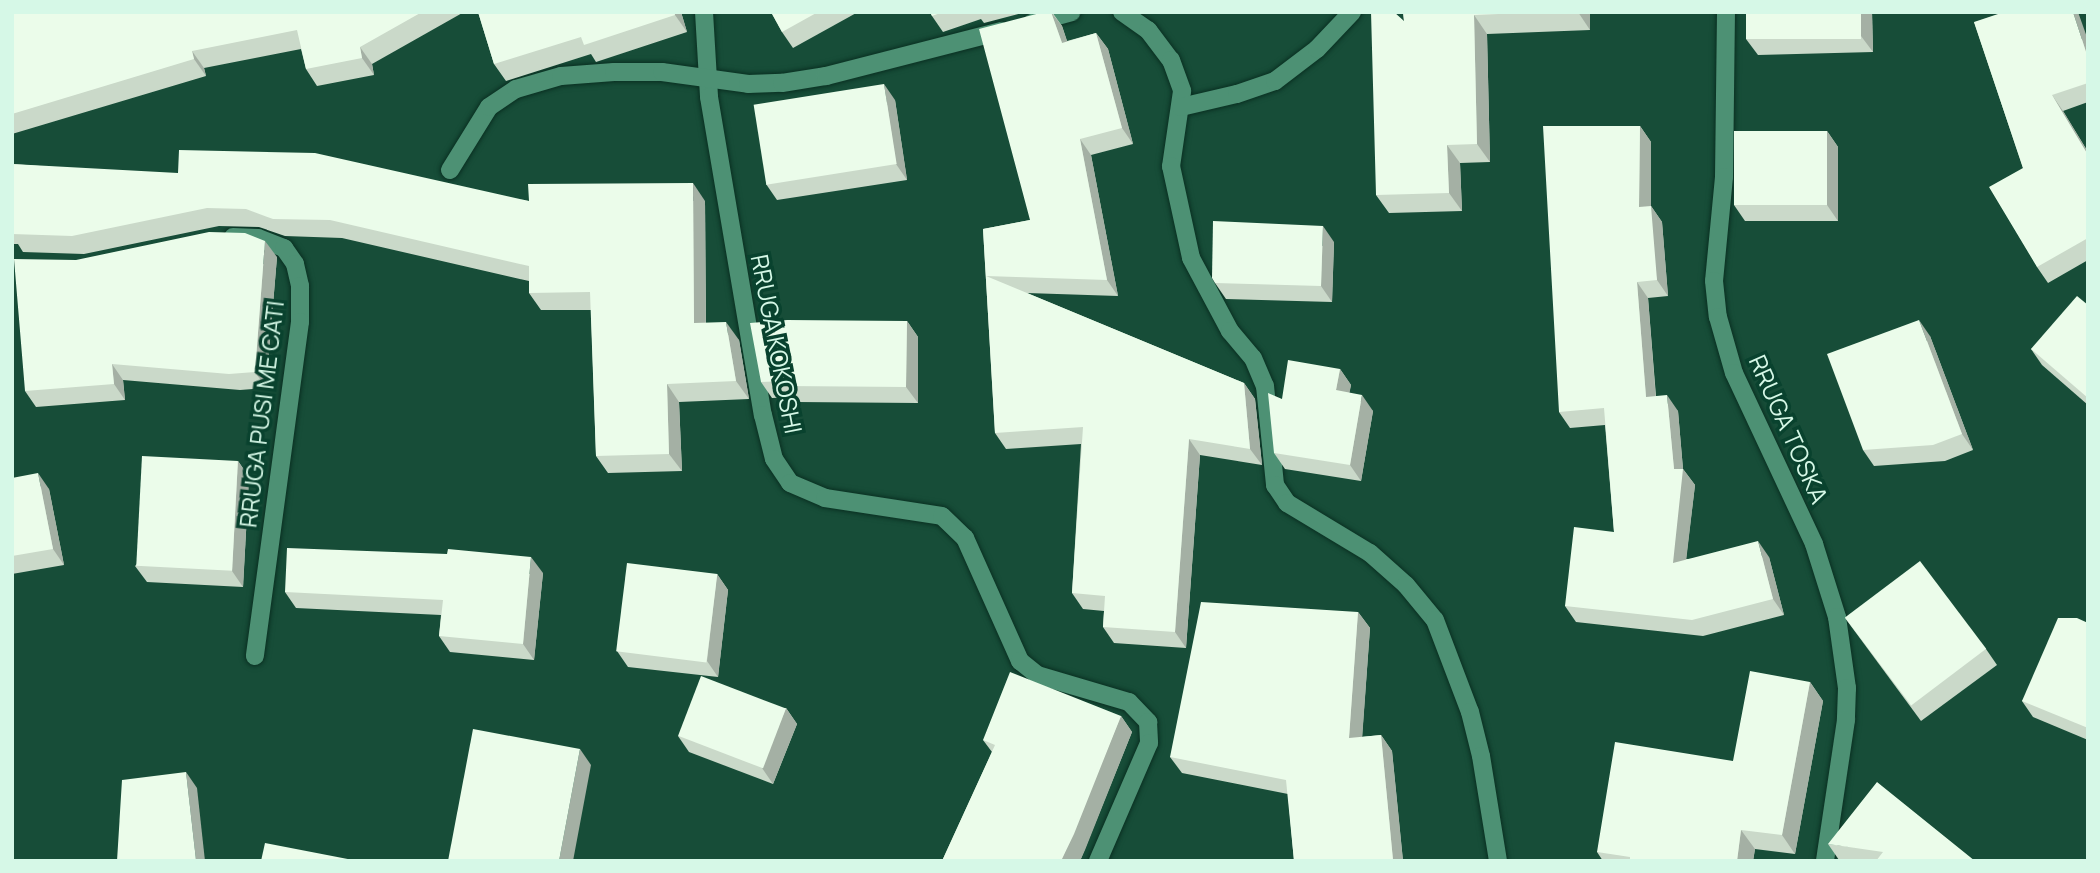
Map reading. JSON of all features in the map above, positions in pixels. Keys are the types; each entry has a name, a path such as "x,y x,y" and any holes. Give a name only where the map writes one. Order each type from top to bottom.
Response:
{"street":[{"name":"RRUGA KOKOSHI","path":"704,12 707,78 763,415 774,459 790,483 825,498 942,516 965,538 1020,661 1037,675 1129,702 1148,722 1149,743 1098,861"},
{"path":"450,170 489,107 516,89 561,76 614,72 707,78 748,84 782,83 826,76 1072,12"},
{"path":"1122,12 1148,30 1171,60 1182,90 1171,166 1191,258 1230,331 1253,358 1265,386 1275,485 1287,503 1370,553 1406,585 1435,620 1470,712 1481,756 1498,861"},
{"path":"1181,107 1237,94 1275,81 1317,49 1352,12"},
{"name":"RRUGA TOSKA","path":"1726,12 1724,177 1714,281 1718,317 1734,373 1814,544 1837,617 1847,688 1846,720 1825,861"},
{"name":"RRUGA PUSI ME CATI","path":"219,237 258,238 284,248 295,264 300,286 300,322 255,656"}],"building":[{"path":"12,12 422,12 360,47 362,58 306,69 297,30 192,51 194,59 12,114"},
{"path":"478,12 674,12 675,15 584,45 581,37 494,64"},
{"path":"771,12 818,12 782,32"},
{"path":"1051,12 1062,43 1096,33 1122,128 1080,139 1107,280 986,276 1244,383 1250,449 1189,439 1175,632 1103,627 1105,596 1072,593 1083,427 995,433 983,229 1030,220 979,29"},
{"path":"1371,12 1394,12 1404,21 1403,12 1547,12 1474,15 1477,144 1447,145 1449,193 1376,195"},
{"path":"1746,12 1861,12 1861,39 1746,39"},
{"path":"2004,12 2073,12 2088,58 2088,83 2052,95 2088,155 2088,238 2037,267 1989,187 2023,168 1974,22"},
{"path":"884,84 897,164 766,185 754,105"},
{"path":"1543,126 1640,126 1639,207 1651,206 1657,280 1637,282 1646,397 1667,395 1674,469 1683,469 1673,563 1758,541 1773,599 1692,620 1565,606 1574,527 1614,532 1604,408 1559,412"},
{"path":"1734,131 1827,131 1827,205 1734,205"},
{"path":"179,150 315,153 529,201 528,184 693,183 694,323 726,322 736,381 667,384 669,454 596,456 590,292 529,293 529,266 330,220 273,219 246,209 207,208 72,236 12,234 12,164 178,173"},
{"path":"1213,221 1323,226 1321,286 1215,283 1212,278"},
{"path":"209,232 245,233 265,241 255,372 229,374 112,364 114,384 25,391 14,259 76,260"},
{"path":"2077,296 2088,305 2088,398 2031,349"},
{"path":"787,320 907,321 906,387 786,386 786,381 761,382 750,323"},
{"path":"1919,320 1962,434 1933,445 1863,450 1827,354"},
{"path":"1288,360 1340,369 1336,390 1362,395 1350,465 1274,453 1268,393 1282,399"},
{"path":"142,456 238,461 232,571 136,566"},
{"path":"38,473 53,549 12,556 12,478"},
{"path":"287,548 447,554 448,549 531,557 523,644 439,636 443,600 285,592"},
{"path":"1920,561 1986,649 1911,705 1845,618"},
{"path":"627,563 717,574 706,662 616,651"},
{"path":"1201,602 1358,612 1349,738 1381,735 1393,860 1294,861 1286,780 1170,757"},
{"path":"2058,618 2077,618 2088,623 2088,728 2022,701"},
{"path":"1750,671 1810,682 1782,835 1741,830 1737,861 1630,861 1630,857 1597,852 1615,742 1733,761"},
{"path":"1010,672 1121,716 1061,861 942,861 995,745 983,740"},
{"path":"701,676 786,709 763,768 678,736"},
{"path":"473,729 580,749 559,861 448,861"},
{"path":"186,772 196,860 117,861 122,780"},
{"path":"1877,782 1975,861 1876,861 1883,852 1828,844"},
{"path":"265,843 358,861 261,861"}]}
